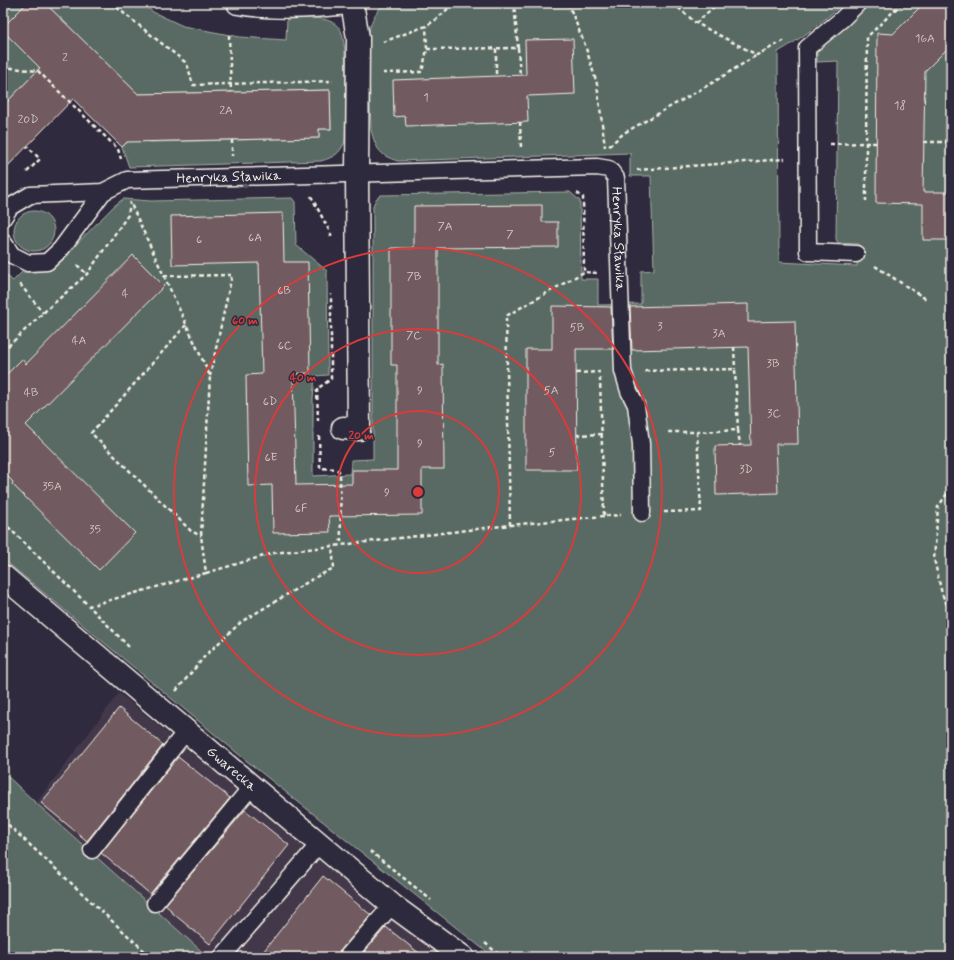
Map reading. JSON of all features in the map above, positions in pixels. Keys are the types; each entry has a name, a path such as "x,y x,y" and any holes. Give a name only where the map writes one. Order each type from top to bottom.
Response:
{"street":[{"path":"238,3 295,6 349,3"},
{"path":"343,428 359,428 357,175 358,38 352,3"},
{"name":"Gwarecka","path":"3,576 187,730 392,905 463,957"}],"lane":[{"path":"856,254 808,252 807,48 842,19 858,3"},
{"name":"Henryka Sławika","path":"3,218 10,207 30,195 103,192 127,180 357,175 597,167 609,169 616,178 623,371 629,391 636,405 641,444 642,513"},
{"name":"Henryka Sławika","path":"3,242 12,255 28,263 47,262 61,249 103,192"},
{"path":"92,850 187,730"},
{"path":"155,903 252,786"},
{"path":"222,957 320,843"},
{"path":"348,957 392,905"}],"path":[{"path":"111,3 185,62 193,84 341,81 358,74 422,72 427,49 426,26"},
{"path":"376,44 426,26 437,19 454,3"},
{"path":"514,3 520,76"},
{"path":"568,3 585,46 596,84 606,149 624,133 712,83 757,55 792,37"},
{"path":"673,3 696,23 757,55"},
{"path":"696,23 718,3"},
{"path":"876,143 866,143 866,36 902,3"},
{"path":"229,35 231,92"},
{"path":"427,49 518,48"},
{"path":"496,49 496,76"},
{"path":"520,122 521,151"},
{"path":"232,140 232,161"},
{"path":"924,142 951,142"},
{"path":"24,175 40,159 28,146"},
{"path":"309,176 310,195 331,234 331,242"},
{"path":"856,254 926,299"},
{"path":"510,525 506,316 584,272"},
{"path":"164,276 232,274 210,376"},
{"path":"20,284 43,313"},
{"path":"331,288 331,379 317,389 317,397 320,468 336,469 340,472 341,545"},
{"path":"186,325 91,433 191,531 201,536"},
{"path":"734,347 740,445"},
{"path":"576,373 735,369"},
{"path":"600,372 603,434 604,516"},
{"path":"666,432 738,430"},
{"path":"206,573 274,553 510,525 642,513 701,511 697,432"},
{"path":"577,435 603,434"},
{"path":"951,488 938,507 934,559 942,594 951,614"},
{"path":"3,522 89,606"},
{"path":"175,691 205,656 241,622 316,577 334,568 332,546"},
{"path":"3,820 151,957"}],"shaded area":[{"path":"119,693 439,957 208,957 36,803"}],"green space":[{"path":"3,3 27,3 3,27"},
{"path":"45,3 141,3 153,12 183,26 240,37 286,40 287,19 315,18 329,21 340,29 343,36 345,49 345,141 341,149 336,154 321,161 129,167 122,147 130,140 149,139 150,142 319,138 319,129 331,129 330,90 138,94"},
{"path":"385,3 843,3 812,30 778,52 779,262 857,266 858,244 838,243 836,239 838,61 817,62 817,52 820,46 847,23 867,3 951,3 951,957 493,957 248,762 3,559 3,272 13,281 22,272 38,271 55,266 114,206 123,199 151,201 292,198 295,202 296,245 327,271 328,375 315,376 313,398 313,476 350,474 351,460 373,459 373,206 376,199 381,195 570,192 580,201 581,279 598,279 598,305 641,304 641,271 654,270 651,176 630,176 630,153 398,161 387,157 380,151 371,130 368,37 373,18"},
{"path":"3,31 39,67 3,106"},
{"path":"34,211 42,213 48,217 52,223 54,231 52,239 48,245 42,249 34,251 26,249 20,245 16,239 14,231 16,223 20,217 26,213"},
{"path":"3,772 36,803 208,957 3,957"}],"building":[{"path":"27,3 45,3 138,94 330,90 331,129 319,129 319,138 127,142 122,147 73,99 3,171 3,106 40,68 3,31 3,27"},
{"path":"924,3 951,3 951,45 925,71 923,192 951,192 951,240 923,240 923,204 876,203 877,33 893,34"},
{"path":"573,39 575,94 527,96 528,122 406,126 405,116 394,117 393,80 526,75 525,40"},
{"path":"542,205 542,222 558,222 558,247 438,248 438,365 443,364 444,469 422,469 422,515 329,516 330,532 273,533 272,485 248,486 246,375 262,374 259,263 172,265 171,216 283,213 284,262 308,262 310,373 293,374 296,485 352,484 352,470 397,470 397,365 391,365 391,248 414,248 414,206"},
{"path":"133,255 164,286 26,425 135,533 99,570 12,484 13,482 3,472 3,378 22,359 26,364"},
{"path":"748,304 748,322 795,321 798,444 776,444 778,493 716,495 715,446 751,445 748,347 632,350 630,307"},
{"path":"552,306 611,307 613,349 576,349 577,470 526,470 526,349 552,349"},
{"path":"119,708 163,745 87,841 41,803"},
{"path":"178,757 230,798 150,894 101,853"},
{"path":"245,810 289,845 210,944 170,911 171,910 165,905"},
{"path":"323,876 371,915 340,951 338,957 259,957"},
{"path":"386,927 424,957 360,957"}]}
